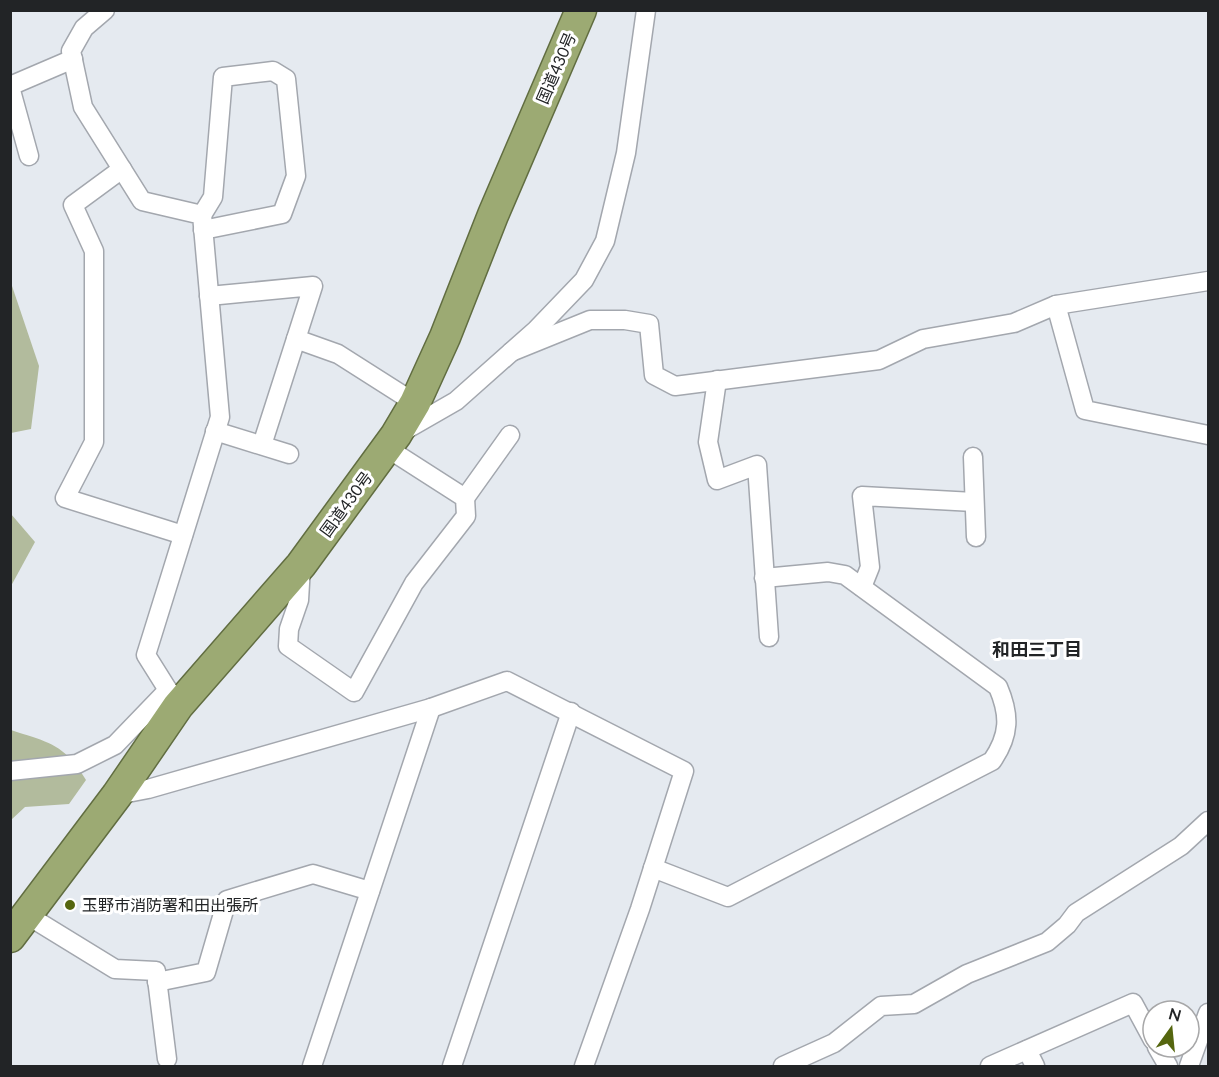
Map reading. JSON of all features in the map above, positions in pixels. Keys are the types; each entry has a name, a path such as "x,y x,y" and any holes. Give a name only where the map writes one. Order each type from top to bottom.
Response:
{"highway":[{"name":"国道430号","path":"19,926 117,795 173,698 301,565 391,442 415,403 581,10"}],"street":[{"path":"10,771 77,764 115,745 173,698 146,655 219,417 203,223 213,197 223,77 273,71 286,79 296,176 282,214 203,223 142,201 83,107 71,51 84,28 105,10"},
{"path":"465,498 391,442 456,401 511,352 584,280 605,241 626,153 646,10"},
{"path":"29,156 10,86 73,59"},
{"path":"122,169 73,205 94,251 94,442 65,498 183,535"},
{"path":"511,352 590,320 625,320 649,324 654,375 675,386 879,360 923,339 1014,323 1056,305 1209,281"},
{"path":"209,296 313,286 262,445"},
{"path":"1056,305 1085,410 1209,435"},
{"path":"296,339 338,354 415,403"},
{"path":"717,380 708,442 717,480 757,465 769,637"},
{"path":"215,431 289,454"},
{"path":"301,565 299,600 289,629 288,646 354,692 414,583 466,516 465,498 510,435"},
{"path":"973,457 976,537"},
{"path":"862,587 870,567 862,496 974,502"},
{"path":"653,868 728,897 992,761 1003,745 1006,724 1005,705 998,687 845,575 828,572 764,578"},
{"path":"117,795 159,786 430,708 507,681 684,771 584,1066"},
{"path":"312,1066 430,708"},
{"path":"452,1066 571,712"},
{"path":"783,1066 834,1043 881,1006 914,1004 967,974 1047,942 1076,914 1181,846 1209,820"},
{"path":"158,982 206,972 227,900 313,874 370,891"},
{"path":"19,926 115,969 156,971 167,1059"},
{"path":"990,1066 1031,1058 1132,1004 1141,1019"},
{"path":"1189,1066 1209,1013"}],"green space":[{"path":"11,283 39,366 31,429 11,433"},
{"path":"11,514 35,542 11,586"},
{"path":"11,730 54,746 70,758 78,768 86,780 69,804 25,807 11,820"}],"place":[{"name":"玉野市消防署和田出張所","path":"70,905"}],"district":[{"name":"和田三丁目","path":"1037,650"}]}
